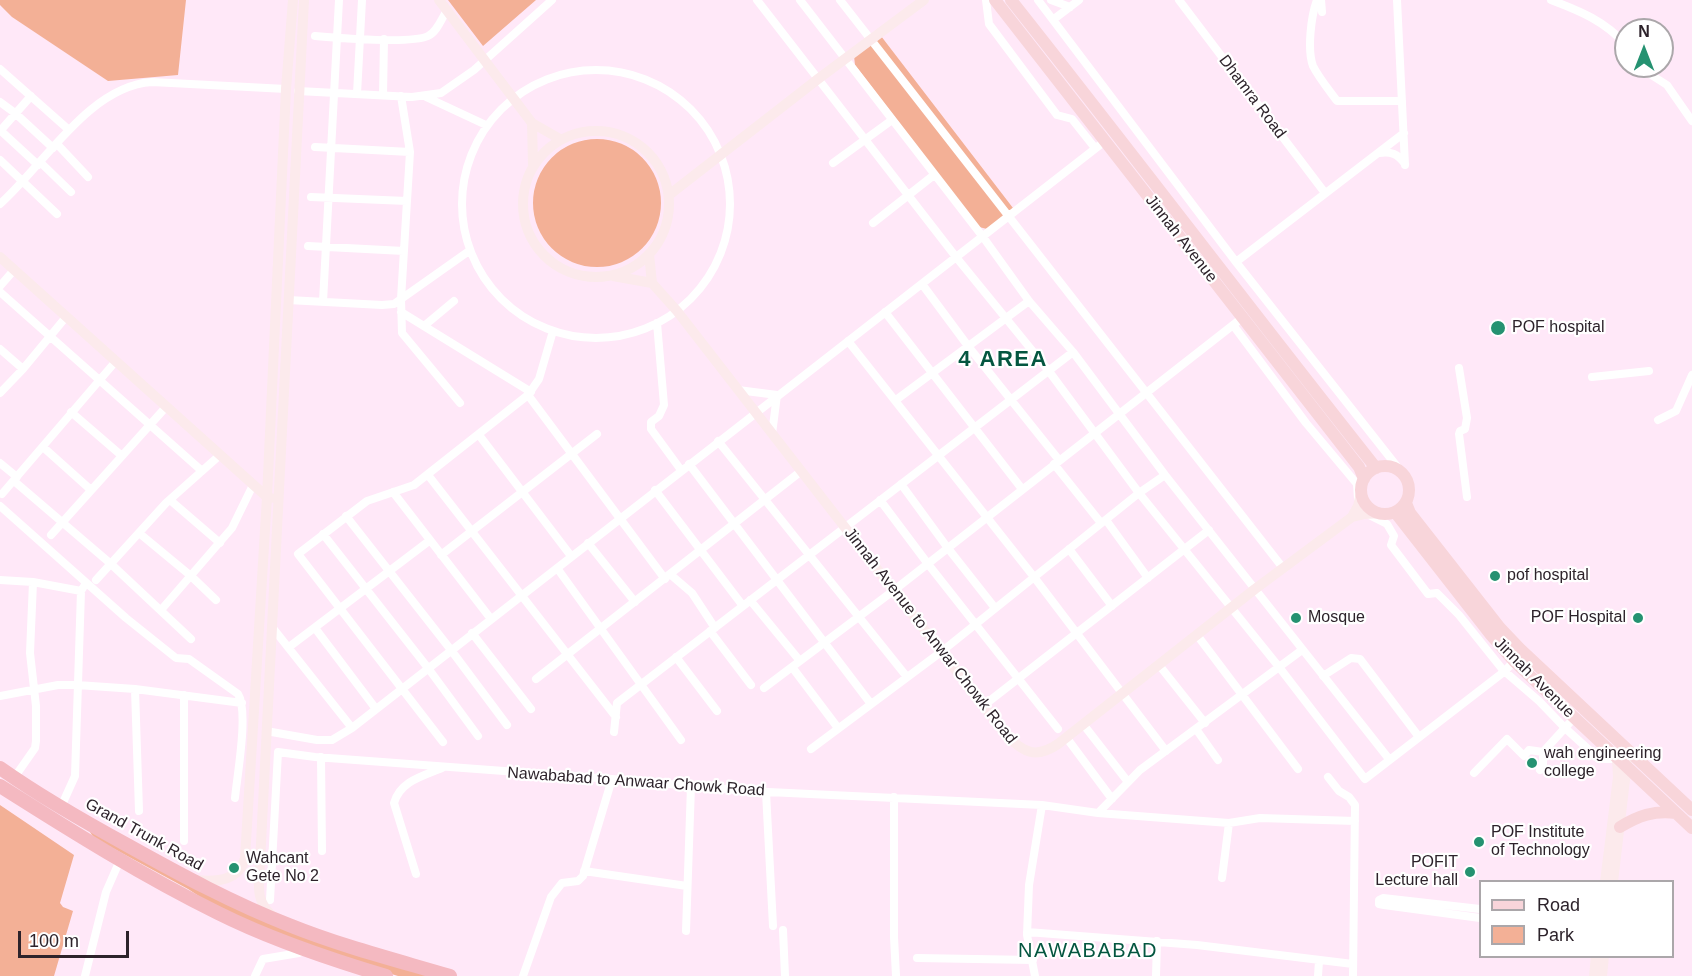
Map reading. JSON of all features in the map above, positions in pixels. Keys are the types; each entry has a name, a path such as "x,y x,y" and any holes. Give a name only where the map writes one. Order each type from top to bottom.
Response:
{"highway":[{"name":"Grand Trunk Road","path":"0,768 80,820 190,880 280,921 364,951 450,976"},
{"name":"Grand Trunk Road","path":"0,786 72,832 219,914 304,949 386,976"},
{"path":"72,832 80,820"}],"main road":[{"name":"Jinnah Avenue","path":"996,1 1100,144 1237,322 1359,467 1364,479"},
{"name":"Jinnah Avenue","path":"996,1 1114,131 1236,292 1376,468"},
{"path":"1390,466 1403,474 1409,488 1406,503 1395,512 1380,513 1361,504 1364,479 1376,468 1390,466"},
{"name":"Jinnah Avenue","path":"1406,503 1410,513 1500,628 1539,668 1692,810"},
{"name":"Jinnah Avenue","path":"1395,512 1514,662 1692,828"},
{"path":"1616,827 1652,813 1676,813"}],"street":[{"path":"280,921 266,910 258,890 272,627 272,498 269,422 284,166 286,89 293,0"},
{"path":"190,880 224,880 243,866 272,498 282,422 304,0"},
{"path":"323,302 339,0"},
{"path":"357,94 362,0"},
{"path":"439,0 532,123 560,139"},
{"path":"298,91 426,97 441,93 474,70 552,0"},
{"path":"757,0 956,257 1048,370 1139,493 1279,667 1365,779 1514,662"},
{"path":"800,0 983,237 1029,301 1073,352 1165,475 1389,759"},
{"path":"840,0 1283,568"},
{"path":"669,195 924,0"},
{"path":"1038,0 1236,262 1403,474"},
{"path":"1052,0 1070,7"},
{"path":"1054,19 1079,0"},
{"name":"Dhamra Road","path":"1179,0 1325,193"},
{"path":"1319,0 1322,12"},
{"path":"1319,0 1312,12 1311,60 1337,101 1402,101"},
{"path":"1378,153 1390,152 1406,165 1397,0"},
{"path":"1551,0 1587,14 1614,31"},
{"path":"266,731 317,741 332,740 352,728 1100,144 1072,119 1057,115 989,24 996,1"},
{"path":"315,36 419,39 434,32 447,10"},
{"path":"383,95 384,39"},
{"path":"0,69 69,130"},
{"path":"598,69 632,75 664,87 682,100 699,117 712,135 722,155 728,176 730,219 718,261 707,280 693,297 657,323 623,335 606,338 570,336 553,331 518,313 502,301 483,278 469,251 463,230 462,186 470,154 486,125 513,97 553,76 598,69"},
{"path":"1657,78 1667,85 1692,121"},
{"path":"0,204 84,113 138,82 286,89"},
{"path":"31,96 0,131 71,192"},
{"path":"401,96 410,152 401,299 402,333 460,403"},
{"path":"426,97 486,125"},
{"path":"0,102 55,146 88,177"},
{"path":"833,163 892,120"},
{"path":"532,123 534,165"},
{"path":"610,276 631,268 649,254 662,237 669,217 669,195 663,172 649,153 630,138 607,131 583,131 560,139 545,150 534,165 523,191 524,219 535,245 555,265 581,276 610,276 652,283 649,254"},
{"path":"1236,262 1404,134"},
{"path":"315,147 410,152"},
{"path":"0,160 57,214"},
{"path":"284,166 295,166"},
{"path":"873,223 934,175"},
{"path":"311,197 407,201"},
{"path":"308,246 404,251"},
{"path":"288,300 394,304 469,251"},
{"path":"0,257 253,485 272,498"},
{"path":"0,286 14,270"},
{"name":"Jinnah Avenue to Anwar Chowk Road","path":"652,283 983,706 1020,748 1034,753 1047,752 1352,517 1361,504"},
{"path":"922,284 1011,399 1056,462 1148,578"},
{"path":"0,292 202,471"},
{"path":"424,326 454,301"},
{"path":"896,400 1029,301"},
{"path":"401,312 530,393 572,454 668,577 692,593 751,685"},
{"path":"885,312 1022,489"},
{"path":"0,393 23,369 66,316"},
{"path":"764,688 928,564 1237,322 1306,423 1357,484 1361,504 1386,524 1394,536 1391,545 1428,594 1437,593 1505,671 1599,759 1617,759 1627,750"},
{"path":"657,323 664,405 659,416 651,422 651,429 681,470"},
{"path":"443,742 298,554 367,501 414,485 530,393 539,379 553,331"},
{"path":"848,341 1034,577 1166,751"},
{"path":"0,349 23,369"},
{"path":"614,732 617,703 1073,352"},
{"path":"2,494 116,361"},
{"path":"1458,368 1467,417 1465,429 1459,434 1467,497"},
{"path":"1592,377 1648,371"},
{"path":"1658,420 1676,411 1692,375"},
{"path":"737,390 777,395"},
{"path":"772,436 777,395"},
{"path":"51,535 166,407"},
{"path":"71,412 122,456"},
{"path":"269,422 282,422"},
{"path":"441,555 597,434"},
{"path":"478,435 571,556"},
{"path":"718,441 907,677"},
{"path":"43,447 91,490"},
{"path":"96,580 170,500 220,455"},
{"path":"0,463 62,523 111,564 191,639"},
{"path":"689,464 871,704"},
{"path":"536,679 800,472"},
{"path":"428,475 616,717"},
{"path":"811,749 941,652 1139,493 1165,475"},
{"path":"901,484 995,608"},
{"path":"160,610 232,528 253,485"},
{"path":"655,490 743,606"},
{"path":"393,492 491,619"},
{"path":"170,500 220,543"},
{"path":"880,500 1058,729"},
{"path":"1361,504 1380,513"},
{"path":"0,507 126,618 176,658 189,659 238,694 242,703 241,739 235,798"},
{"path":"346,516 507,725"},
{"path":"983,706 1209,530"},
{"path":"139,533 216,600"},
{"path":"323,534 478,736"},
{"path":"289,647 429,541"},
{"path":"588,543 635,602"},
{"path":"1069,549 1112,606"},
{"path":"557,568 681,740"},
{"path":"0,580 33,582 81,591"},
{"path":"14,778 35,748 36,706 30,653 33,582"},
{"path":"61,807 75,776 81,591 86,583"},
{"path":"750,600 800,661"},
{"path":"272,627 352,728"},
{"path":"315,628 376,709"},
{"path":"472,633 531,709"},
{"path":"1197,635 1298,769"},
{"path":"1098,813 1140,770 1302,650"},
{"path":"676,657 717,711"},
{"path":"1323,676 1351,658 1360,659 1419,737"},
{"path":"1159,665 1205,723"},
{"path":"792,667 838,728"},
{"path":"0,696 33,689 77,685 135,689 242,703"},
{"path":"135,689 139,811"},
{"path":"256,692 269,691"},
{"path":"184,695 184,841"},
{"path":"1540,770 1543,766 1543,752 1574,718"},
{"path":"1083,724 1128,782"},
{"path":"1196,729 1218,760"},
{"path":"1066,737 1112,799"},
{"path":"1474,773 1507,739 1524,756 1529,750 1543,752"},
{"path":"1605,880 1627,769 1627,750"},
{"name":"Nawababad to Anwaar Chowk Road","path":"270,900 278,752 766,792 1041,804 1098,813 1229,823 1260,818 1355,821"},
{"path":"321,757 322,850"},
{"path":"1613,880 1617,759"},
{"path":"416,874 394,803 395,799 405,784 443,767"},
{"path":"1328,777 1355,805 1353,976"},
{"path":"523,976 551,897 562,883 580,879 584,871 612,779"},
{"path":"686,931 691,786"},
{"path":"766,792 773,926"},
{"path":"894,796 896,976"},
{"path":"1035,976 1027,932 1029,885 1041,804"},
{"path":"1222,878 1229,823"},
{"path":"85,976 106,892 120,860"},
{"path":"584,871 687,886"},
{"path":"1479,909 1383,898 1379,900 1379,904 1384,905 1479,918"},
{"path":"783,930 785,976"},
{"path":"1027,932 1157,941 1353,964"},
{"path":"1156,976 1157,941"},
{"path":"255,976 263,959 299,953 304,949"},
{"path":"917,958 1033,960"},
{"path":"1594,976 1596,958"},
{"path":"1602,976 1604,958"},
{"path":"1318,976 1319,961"}],"green space":[{"path":"0,0 186,0 178,75 108,81 12,17 0,5"},
{"path":"448,0 536,0 483,46"},
{"path":"881,36 1013,208 987,229 979,227 855,65 854,56"},
{"path":"597,139 622,144 642,158 656,178 661,203 656,228 642,248 622,262 597,267 572,262 552,248 538,228 533,203 538,178 552,158 572,144"},
{"path":"0,805 74,855 60,903 63,907 73,911 54,976 0,976"},
{"path":"92,830 173,875 430,976 398,976 317,951 217,908 188,889 94,838 90,832"}],"place":[{"name":"POF hospital","path":"1498,328"},
{"name":"pof hospital","path":"1495,576"},
{"name":"Mosque","path":"1296,618"},
{"name":"POF Hospital","path":"1638,618"},
{"name":"wah engineering college","path":"1532,763"},
{"name":"POF Institute of Technology","path":"1479,842"},
{"name":"Wahcant Gete No 2","path":"234,868"},
{"name":"POFIT Lecture hall","path":"1470,872"}],"district":[{"name":"4 AREA","path":"1003,360"},
{"name":"NAWABABAD","path":"1088,951"}]}
